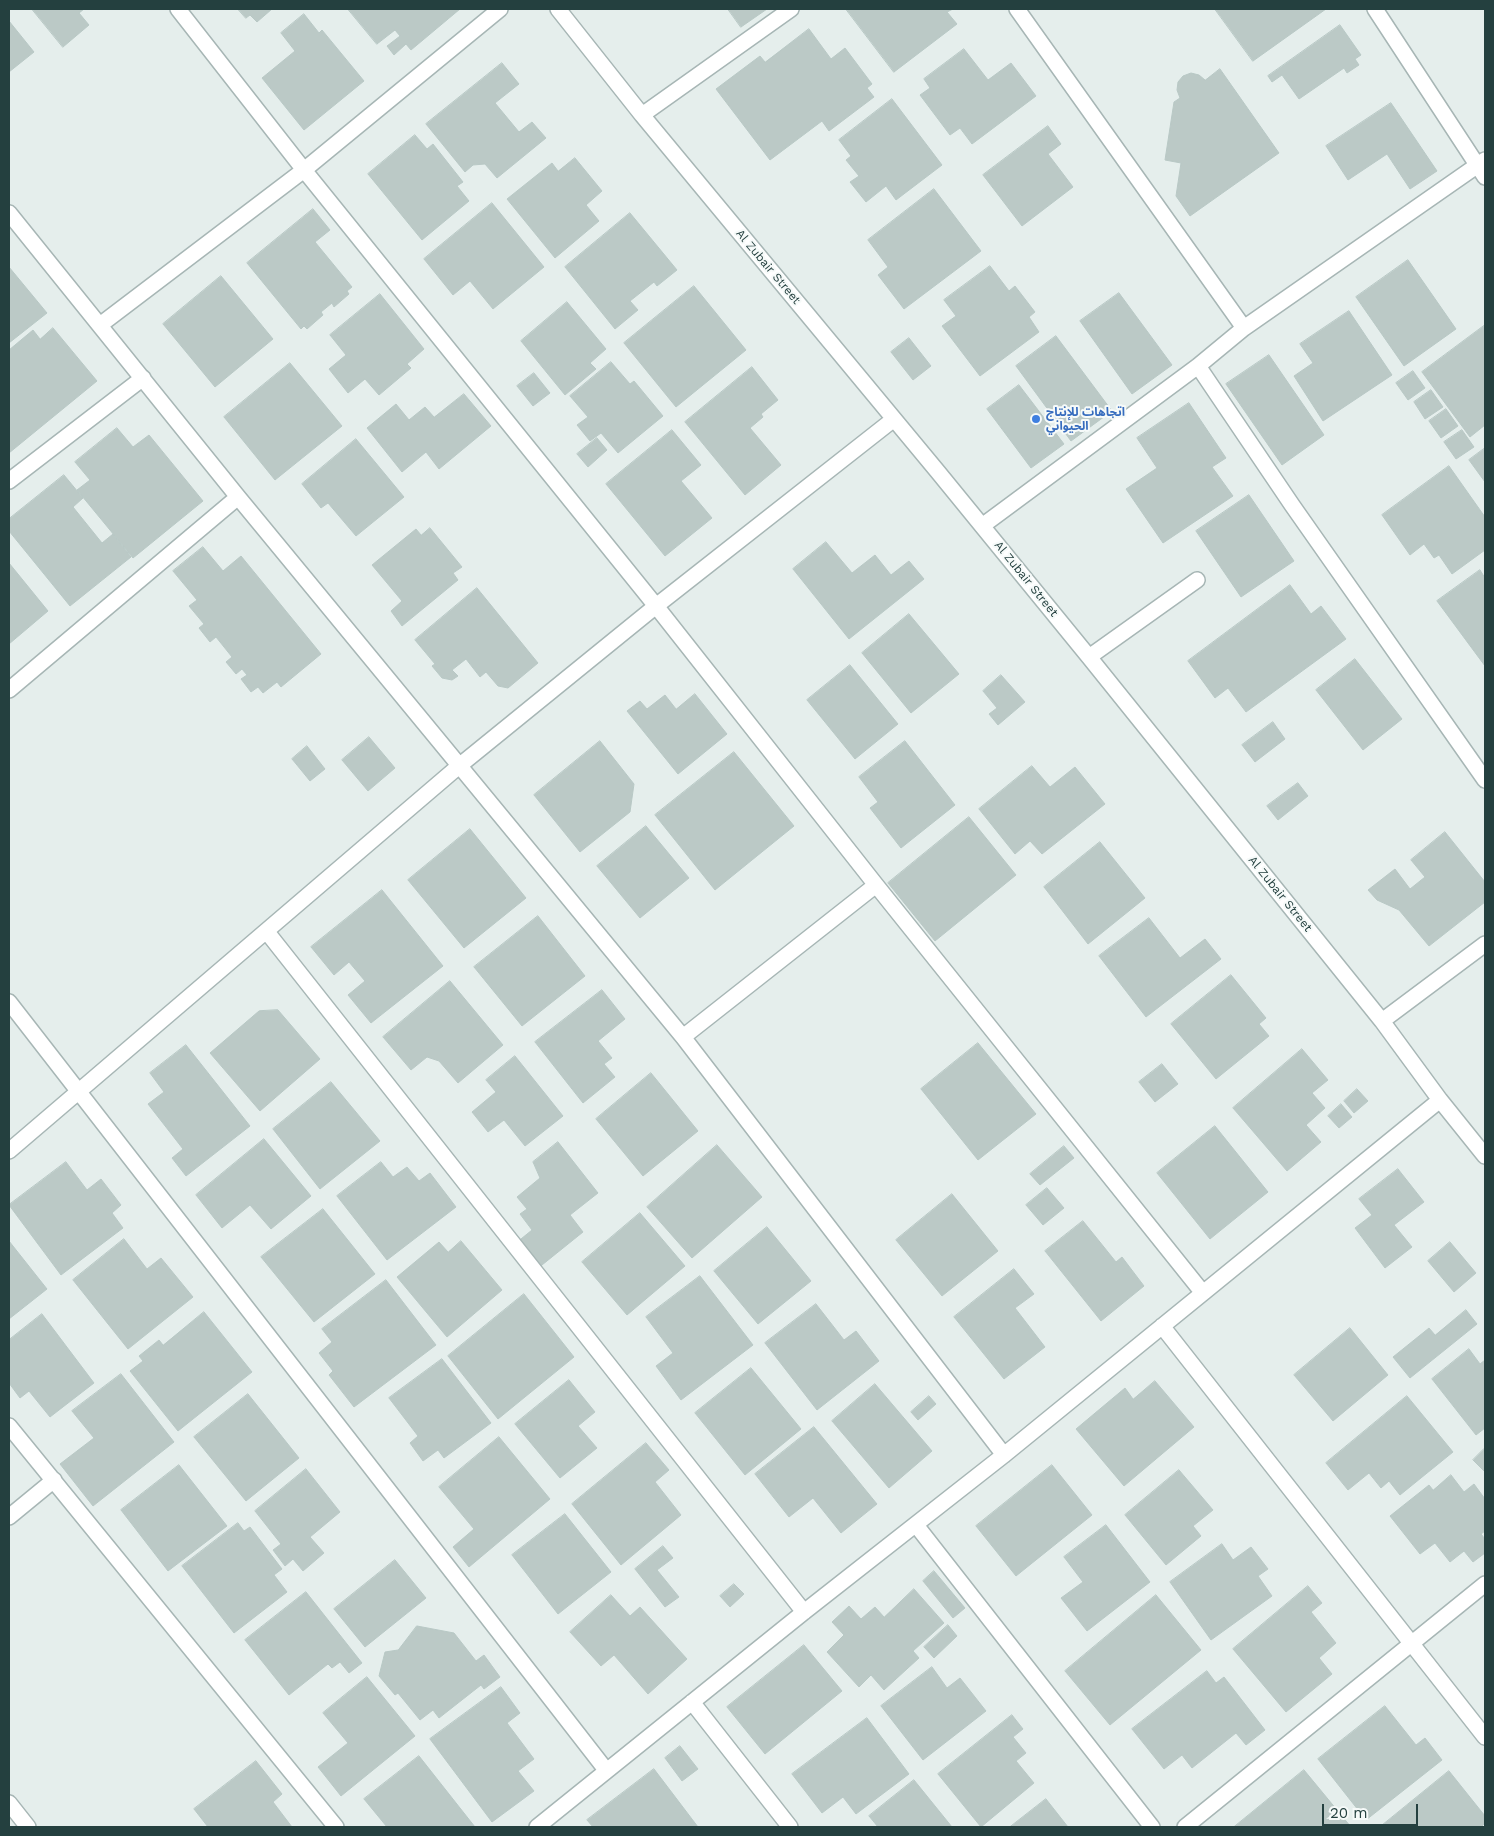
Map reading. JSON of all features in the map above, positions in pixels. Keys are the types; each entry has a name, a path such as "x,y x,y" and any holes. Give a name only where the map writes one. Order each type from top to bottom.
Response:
{"street":[{"path":"178,9 304,170 656,606 876,885 1203,1293"},
{"path":"100,326 304,170 500,9"},
{"name":"Al Zubair Street","path":"558,9 642,115 894,418 1089,657 1382,1021 1440,1100 1485,1156"},
{"path":"642,115 791,9"},
{"path":"1016,9 1244,328"},
{"path":"982,526 1198,366 1244,328 1483,168 1375,9"},
{"path":"9,213 238,497 683,1037 1004,1455"},
{"path":"1198,366 1292,505 1485,780"},
{"path":"9,480 143,378"},
{"path":"9,1151 459,766 656,606 894,418"},
{"path":"9,690 238,497"},
{"path":"1089,657 1197,580"},
{"path":"683,1037 876,885"},
{"path":"267,932 804,1612"},
{"path":"1382,1021 1485,944"},
{"path":"9,1002 606,1770"},
{"path":"537,1827 804,1612 1004,1455 1440,1100"},
{"path":"1162,1326 1485,1736"},
{"path":"9,1426 336,1827"},
{"path":"9,1517 54,1480"},
{"path":"916,1525 1152,1827"},
{"path":"1185,1827 1485,1584"},
{"path":"692,1702 790,1827"},
{"path":"9,1803 28,1827"}],"building":[{"path":"32,9 84,9 79,13 89,25 63,47"},
{"path":"238,9 272,9 257,22 250,15 246,18"},
{"path":"348,9 460,9 411,50 406,44 394,55 387,46 400,36 395,30 377,44"},
{"path":"728,9 767,9 741,27"},
{"path":"846,9 953,9 947,12 957,24 894,72"},
{"path":"1215,9 1326,9 1253,61"},
{"path":"304,14 319,33 322,30 364,81 304,130 262,78 295,51 281,33"},
{"path":"9,21 34,52 9,72"},
{"path":"1340,25 1361,55 1355,59 1359,65 1347,73 1344,68 1299,99 1282,75 1272,82 1268,76"},
{"path":"809,29 831,59 845,48 872,84 867,88 874,97 829,131 822,121 770,160 716,89 760,56 765,62"},
{"path":"964,49 988,80 1011,63 1036,96 972,144 960,128 950,135 920,95 930,88 924,79"},
{"path":"502,63 519,84 495,103 519,132 532,122 546,138 497,178 485,164 473,165 465,172 426,124"},
{"path":"1220,69 1279,153 1190,216 1176,196 1181,163 1165,160 1174,102 1180,98 1177,90 1178,82 1183,76 1191,73 1199,75 1205,80"},
{"path":"892,99 942,165 896,200 886,186 866,202 850,182 859,176 846,160 851,156 839,140"},
{"path":"1391,103 1437,171 1410,189 1387,154 1348,180 1326,146"},
{"path":"1048,126 1061,144 1048,154 1073,187 1022,226 983,175"},
{"path":"415,135 427,149 433,144 463,182 457,186 469,201 422,240 368,174"},
{"path":"575,158 602,191 586,205 599,221 555,258 507,199 552,163 558,171"},
{"path":"934,189 981,251 904,309 878,275 888,267 868,240"},
{"path":"492,203 544,267 493,309 470,281 453,295 424,259"},
{"path":"313,209 330,230 315,242 352,287 347,291 349,294 334,307 332,303 321,312 323,315 307,329 304,326 301,329 247,263"},
{"path":"630,213 677,270 657,286 654,282 630,301 638,310 615,329 565,267"},
{"path":"1408,260 1456,329 1404,366 1356,297"},
{"path":"990,266 1009,291 1015,286 1035,312 1029,317 1039,332 980,376 942,326 956,316 944,300"},
{"path":"9,267 47,313 9,343"},
{"path":"221,276 273,339 215,387 163,324"},
{"path":"694,286 746,350 676,407 624,343"},
{"path":"1119,293 1172,365 1132,394 1080,321"},
{"path":"380,294 424,349 407,364 411,368 379,395 365,379 348,393 329,369 346,355 330,335"},
{"path":"567,302 606,349 590,363 596,369 565,395 521,341"},
{"path":"1349,311 1392,375 1323,421 1294,376 1313,363 1300,344"},
{"path":"1485,325 1485,425 1470,437 1422,372"},
{"path":"53,328 97,381 9,453 9,350 33,330 40,339"},
{"path":"1056,336 1112,411 1071,441 1016,366"},
{"path":"909,338 931,366 913,380 891,352"},
{"path":"1269,355 1324,435 1282,465 1226,384"},
{"path":"611,362 630,384 634,381 663,416 618,453 601,433 590,441 577,425 588,417 570,396"},
{"path":"290,363 342,426 275,480 224,417"},
{"path":"752,367 778,400 761,414 763,417 750,428 781,465 745,495 685,422"},
{"path":"1413,371 1425,388 1408,400 1396,383"},
{"path":"534,373 550,393 533,406 517,386"},
{"path":"1019,385 1064,444 1031,468 987,409"},
{"path":"1431,390 1443,407 1425,419 1414,402"},
{"path":"464,394 491,426 439,469 426,452 402,472 367,428 396,404 409,420 425,407 434,417"},
{"path":"1189,403 1226,458 1212,467 1233,496 1163,543 1126,489 1157,468 1137,438"},
{"path":"1446,409 1458,426 1441,438 1429,421"},
{"path":"117,428 133,447 149,435 203,501 133,558 77,490 90,480 75,462"},
{"path":"672,430 701,465 681,481 712,518 665,556 606,484"},
{"path":"1462,430 1474,447 1456,459 1444,442"},
{"path":"597,438 607,450 588,467 577,454"},
{"path":"356,439 404,497 356,536 328,503 321,508 302,484"},
{"path":"1485,448 1485,482 1469,460"},
{"path":"1449,466 1485,517 1485,550 1452,574 1439,555 1434,558 1424,544 1410,555 1382,515"},
{"path":"64,475 83,498 73,507 102,543 113,534 131,557 70,606 9,531 9,519"},
{"path":"1249,495 1294,561 1241,597 1196,531"},
{"path":"430,528 462,567 453,573 458,580 402,626 391,611 402,601 372,565 416,529 421,535"},
{"path":"826,542 852,573 875,555 891,575 909,561 924,579 849,639 793,569"},
{"path":"203,547 223,571 241,556 321,654 281,687 277,682 263,693 258,687 251,692 241,679 247,675 242,669 236,674 226,662 232,657 216,637 210,642 199,628 204,624 189,606 197,600 173,571"},
{"path":"9,563 48,611 9,644"},
{"path":"1480,570 1485,578 1485,666 1437,601"},
{"path":"1290,585 1311,614 1321,606 1346,639 1246,712 1228,688 1215,698 1188,661"},
{"path":"477,588 538,663 508,688 498,686 486,672 480,677 466,659 452,670 458,676 452,680 442,678 432,666 435,664 415,640"},
{"path":"909,614 959,674 911,713 862,653"},
{"path":"1355,659 1402,719 1363,750 1316,690"},
{"path":"850,665 898,724 855,759 807,700"},
{"path":"1001,675 1025,702 998,725 989,714 997,708 983,691"},
{"path":"695,694 727,734 678,774 627,711 640,701 647,709 665,695 676,709"},
{"path":"1273,722 1285,739 1255,762 1242,745"},
{"path":"369,737 395,768 368,791 342,760"},
{"path":"600,741 634,784 630,812 580,852 534,795"},
{"path":"905,741 955,805 901,848 870,808 878,802 859,777"},
{"path":"307,746 325,769 310,781 292,759"},
{"path":"734,752 794,826 715,890 655,815"},
{"path":"1032,766 1050,787 1075,767 1105,804 1042,854 1030,841 1015,854 979,809"},
{"path":"1298,783 1308,796 1278,820 1267,806"},
{"path":"969,817 1016,875 935,941 888,883"},
{"path":"646,826 689,878 640,918 597,866"},
{"path":"470,829 526,898 464,948 408,880"},
{"path":"1445,832 1485,882 1485,902 1429,946 1399,910 1377,900 1368,890 1395,869 1410,889 1425,877 1411,860"},
{"path":"1100,842 1145,898 1088,944 1044,887"},
{"path":"382,890 443,966 371,1023 348,995 365,981 349,962 334,975 311,947"},
{"path":"538,916 585,976 522,1026 474,967"},
{"path":"1149,918 1180,958 1205,939 1221,959 1146,1017 1099,956"},
{"path":"1231,975 1266,1018 1259,1024 1269,1036 1216,1079 1171,1024"},
{"path":"450,981 503,1045 458,1083 439,1061 427,1057 411,1070 383,1037"},
{"path":"602,990 625,1019 598,1041 612,1058 604,1064 615,1077 583,1103 535,1042"},
{"path":"278,1010 320,1059 260,1111 210,1053 259,1011"},
{"path":"978,1043 1036,1114 978,1160 921,1089"},
{"path":"186,1045 250,1126 186,1176 172,1158 183,1149 148,1104 164,1092 150,1073"},
{"path":"1302,1049 1328,1080 1312,1093 1325,1108 1306,1125 1321,1142 1287,1171 1233,1108"},
{"path":"515,1056 563,1116 525,1146 504,1120 488,1132 472,1112 496,1092 486,1080"},
{"path":"1162,1064 1178,1084 1155,1102 1139,1082"},
{"path":"651,1073 698,1131 643,1176 596,1119"},
{"path":"331,1082 380,1141 320,1189 273,1129"},
{"path":"1357,1089 1368,1101 1354,1113 1344,1101"},
{"path":"1341,1104 1352,1117 1339,1128 1328,1116"},
{"path":"1215,1126 1268,1192 1210,1239 1157,1173"},
{"path":"264,1139 311,1196 271,1229 250,1205 222,1228 196,1195"},
{"path":"558,1142 598,1193 570,1215 583,1232 537,1269 516,1243 532,1230 520,1214 527,1209 517,1197 540,1178 533,1162"},
{"path":"717,1145 762,1197 692,1258 647,1207"},
{"path":"1064,1146 1074,1158 1040,1185 1030,1174"},
{"path":"66,1162 87,1190 101,1179 121,1205 112,1213 123,1228 61,1275 9,1205"},
{"path":"381,1162 393,1177 407,1167 419,1181 430,1173 456,1207 387,1260 337,1196"},
{"path":"1398,1169 1424,1202 1394,1225 1412,1247 1385,1268 1355,1228 1372,1215 1359,1199"},
{"path":"1047,1188 1064,1208 1043,1225 1026,1205"},
{"path":"952,1194 998,1251 942,1296 896,1240"},
{"path":"323,1209 375,1274 314,1322 261,1257"},
{"path":"640,1213 685,1266 627,1315 582,1262"},
{"path":"1083,1221 1116,1262 1122,1257 1144,1286 1101,1321 1045,1251"},
{"path":"767,1227 811,1281 758,1324 714,1271"},
{"path":"124,1239 147,1269 161,1258 193,1297 128,1349 73,1280"},
{"path":"9,1241 47,1289 9,1319"},
{"path":"461,1241 502,1290 447,1337 397,1277 439,1242 448,1252"},
{"path":"1450,1242 1476,1273 1454,1292 1428,1261"},
{"path":"1014,1269 1034,1294 1015,1308 1045,1347 1004,1379 954,1317"},
{"path":"700,1276 753,1345 681,1400 656,1366 673,1353 646,1317"},
{"path":"386,1280 436,1345 354,1407 329,1375 333,1371 319,1353 332,1342 322,1329"},
{"path":"524,1294 574,1357 498,1419 448,1356"},
{"path":"816,1304 844,1340 856,1331 879,1361 817,1410 765,1343"},
{"path":"1466,1310 1477,1324 1410,1378 1393,1357 1429,1328 1435,1335"},
{"path":"204,1312 252,1372 178,1431 130,1371 143,1361 139,1356 159,1340 163,1345"},
{"path":"42,1314 94,1383 50,1417 29,1391 20,1398 9,1383 9,1340"},
{"path":"1350,1328 1388,1375 1333,1421 1294,1375"},
{"path":"1469,1349 1480,1364 1485,1360 1485,1428 1476,1435 1432,1379"},
{"path":"442,1359 491,1423 444,1458 438,1450 423,1461 410,1443 418,1436 389,1398"},
{"path":"751,1368 801,1429 745,1475 695,1413"},
{"path":"121,1374 174,1442 93,1506 60,1464 94,1438 72,1411"},
{"path":"569,1380 595,1412 578,1426 597,1448 560,1478 515,1424"},
{"path":"1155,1381 1194,1427 1124,1486 1076,1429 1125,1388 1133,1399"},
{"path":"875,1384 932,1451 889,1488 832,1421"},
{"path":"248,1394 299,1458 246,1501 194,1437"},
{"path":"929,1396 936,1404 918,1420 911,1412"},
{"path":"1407,1396 1453,1452 1400,1495 1389,1481 1381,1488 1369,1473 1348,1490 1326,1463"},
{"path":"814,1427 877,1504 841,1533 813,1498 789,1517 755,1474"},
{"path":"499,1437 550,1499 469,1567 453,1547 474,1529 439,1487"},
{"path":"646,1443 669,1470 655,1482 681,1515 621,1565 572,1504"},
{"path":"1485,1450 1485,1472 1473,1460"},
{"path":"179,1465 227,1526 168,1571 121,1510"},
{"path":"1052,1465 1092,1515 1016,1576 976,1526"},
{"path":"306,1469 340,1512 310,1537 324,1553 303,1571 293,1559 285,1566 273,1550 281,1544 255,1511"},
{"path":"1179,1470 1213,1510 1193,1526 1201,1536 1166,1565 1125,1515"},
{"path":"1451,1475 1464,1492 1474,1484 1485,1499 1485,1531 1481,1534 1485,1539 1485,1553 1473,1562 1464,1551 1450,1562 1435,1543 1420,1554 1390,1516 1429,1485 1433,1490"},
{"path":"565,1514 611,1572 558,1614 512,1555"},
{"path":"238,1523 244,1531 250,1527 282,1569 274,1575 287,1592 234,1633 182,1566"},
{"path":"1106,1525 1150,1582 1087,1631 1061,1598 1083,1582 1064,1557"},
{"path":"1222,1544 1233,1560 1251,1547 1268,1569 1258,1576 1272,1596 1211,1640 1170,1582"},
{"path":"663,1546 673,1558 657,1570 679,1597 665,1607 635,1569"},
{"path":"395,1560 426,1598 365,1647 334,1609"},
{"path":"934,1571 965,1608 953,1618 923,1581"},
{"path":"734,1584 744,1594 730,1607 720,1596"},
{"path":"1308,1586 1322,1603 1311,1612 1336,1643 1319,1658 1332,1674 1286,1712 1233,1649"},
{"path":"914,1589 944,1623 913,1651 919,1658 884,1690 871,1675 859,1687 827,1652 844,1635 832,1622 849,1606 861,1619 875,1607 884,1617"},
{"path":"306,1592 362,1663 349,1673 340,1662 332,1668 328,1664 289,1695 245,1640"},
{"path":"611,1595 630,1616 640,1607 687,1659 648,1694 614,1655 601,1666 570,1632"},
{"path":"1156,1595 1201,1650 1110,1725 1065,1671"},
{"path":"948,1625 957,1636 934,1658 924,1647"},
{"path":"417,1626 454,1633 476,1661 484,1655 500,1677 484,1689 481,1685 439,1718 433,1710 420,1720 398,1693 395,1695 379,1676 385,1652 398,1650"},
{"path":"804,1645 842,1691 765,1754 727,1707"},
{"path":"932,1667 947,1688 960,1678 986,1711 923,1760 881,1706"},
{"path":"1207,1671 1216,1683 1224,1677 1265,1730 1246,1745 1236,1733 1192,1768 1182,1755 1164,1769 1132,1729"},
{"path":"367,1677 415,1736 341,1796 318,1767 348,1743 323,1713"},
{"path":"501,1687 520,1713 507,1723 534,1759 518,1771 534,1791 492,1822 430,1739"},
{"path":"1385,1706 1416,1745 1425,1738 1442,1760 1366,1820 1318,1759"},
{"path":"1012,1715 1023,1729 1013,1737 1026,1753 1016,1761 1034,1783 981,1827 938,1774"},
{"path":"867,1718 909,1774 856,1814 843,1797 822,1813 792,1774"},
{"path":"680,1746 698,1769 682,1781 665,1758"},
{"path":"419,1756 475,1827 387,1827 364,1799"},
{"path":"256,1761 282,1794 273,1802 292,1827 208,1827 194,1809"},
{"path":"654,1769 698,1827 593,1827 587,1820"},
{"path":"1304,1770 1351,1827 1234,1827"},
{"path":"1449,1771 1485,1816 1485,1823 1481,1827 1380,1827"},
{"path":"914,1780 952,1827 878,1827 869,1816"},
{"path":"1046,1799 1068,1827 1010,1827"}],"place":[{"name":"اتجاهات للإنتاج الحيواني","path":"1036,419"}]}
